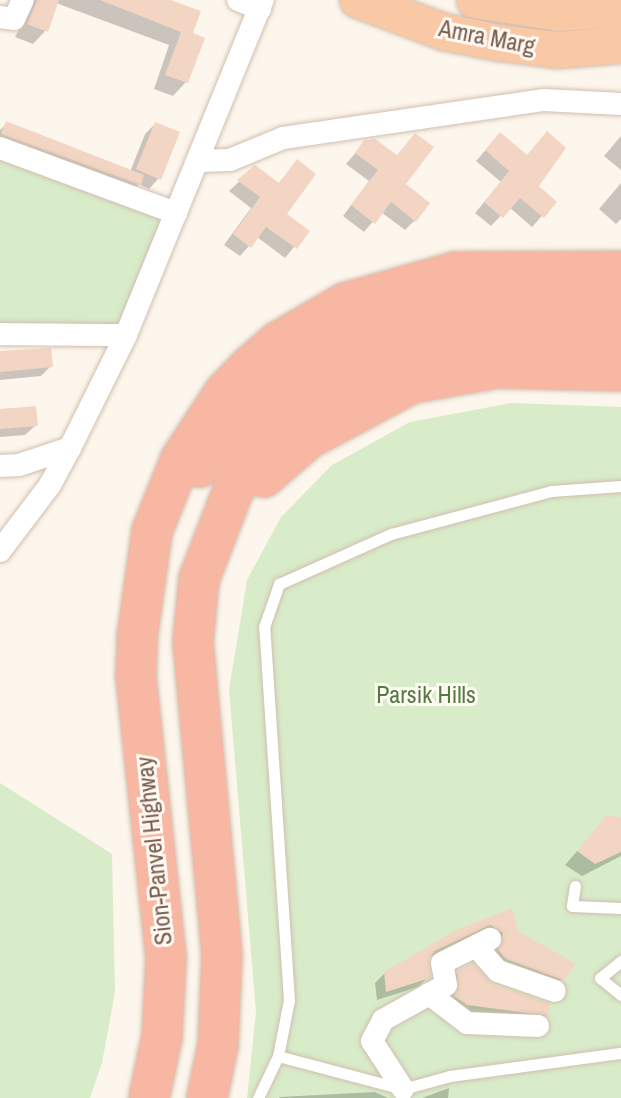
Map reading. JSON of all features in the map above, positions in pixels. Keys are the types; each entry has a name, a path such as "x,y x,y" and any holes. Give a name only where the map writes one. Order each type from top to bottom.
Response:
{"highway":[{"name":"Amra Marg","path":"358,0 444,32 500,43 557,50 621,45"},
{"name":"Amra Marg","path":"475,0 559,13 621,9"},
{"path":"140,602 152,531 181,459 224,393 278,342 345,303 418,278 494,268 621,271"},
{"path":"207,1098 218,1045 222,955 192,673 194,611 220,518 257,427 327,350 391,321 495,302 621,305"},
{"path":"140,602 154,554 197,470 257,427 401,350 464,336 621,336"},
{"path":"194,611 216,551 246,497 284,456 360,407 412,383 468,370 621,371"},
{"name":"Sion-Panvel Highway","path":"140,602 136,675 166,958 162,1037 149,1098"}],"street":[{"path":"0,17 14,19 23,0"},
{"path":"0,551 50,485 126,335 262,5 238,0"},
{"path":"198,161 230,160 283,138 544,100 621,104"},
{"path":"0,148 176,213"},
{"path":"0,334 126,335"},
{"path":"0,466 19,465 70,448"},
{"path":"403,1089 372,1041 383,1020 446,985 442,963 483,943 498,971 555,991"},
{"path":"429,994 467,1023 538,1026"}],"lane":[{"path":"258,1098 278,1056 289,1000 264,627 279,584 391,534 551,491 621,486"},
{"path":"575,886 572,906 621,908"},
{"path":"621,961 600,978 621,995"},
{"path":"278,1056 403,1089 450,1076 621,1053"}],"green space":[{"path":"0,156 163,214 119,326 0,326"},
{"name":"Parsik Hills","path":"512,403 621,407 621,1098 247,1098 256,1012 229,689 247,580 281,517 332,465 410,422"},
{"path":"0,783 112,854 115,992 102,1063 90,1098 0,1098"}],"building":[{"path":"37,0 59,0 48,32 27,24"},
{"path":"100,0 171,0 201,11 193,33 205,38 188,83 165,75 181,32"},
{"path":"6,121 144,175 141,185 1,134"},
{"path":"155,122 180,132 161,180 136,169"},
{"path":"547,131 566,148 539,186 557,202 544,218 520,198 503,218 484,202 509,171 485,150 500,132 527,155"},
{"path":"415,133 434,147 406,184 430,203 416,222 391,202 375,224 351,205 378,170 355,153 364,140 375,139 397,155"},
{"path":"297,159 316,174 287,214 310,231 297,249 266,227 251,248 233,234 260,197 237,180 255,165 279,183"},
{"path":"51,348 53,367 0,372 0,351"},
{"path":"36,406 38,426 0,429 0,409"},
{"path":"606,816 621,817 621,852 595,864 577,851"},
{"path":"512,908 518,931 576,964 563,980 506,959 498,950 503,933 490,925 435,951 429,958 430,978 386,992 384,972 458,929"},
{"path":"473,963 493,984 550,1004 548,1016 467,1005 454,996 458,971"}]}
